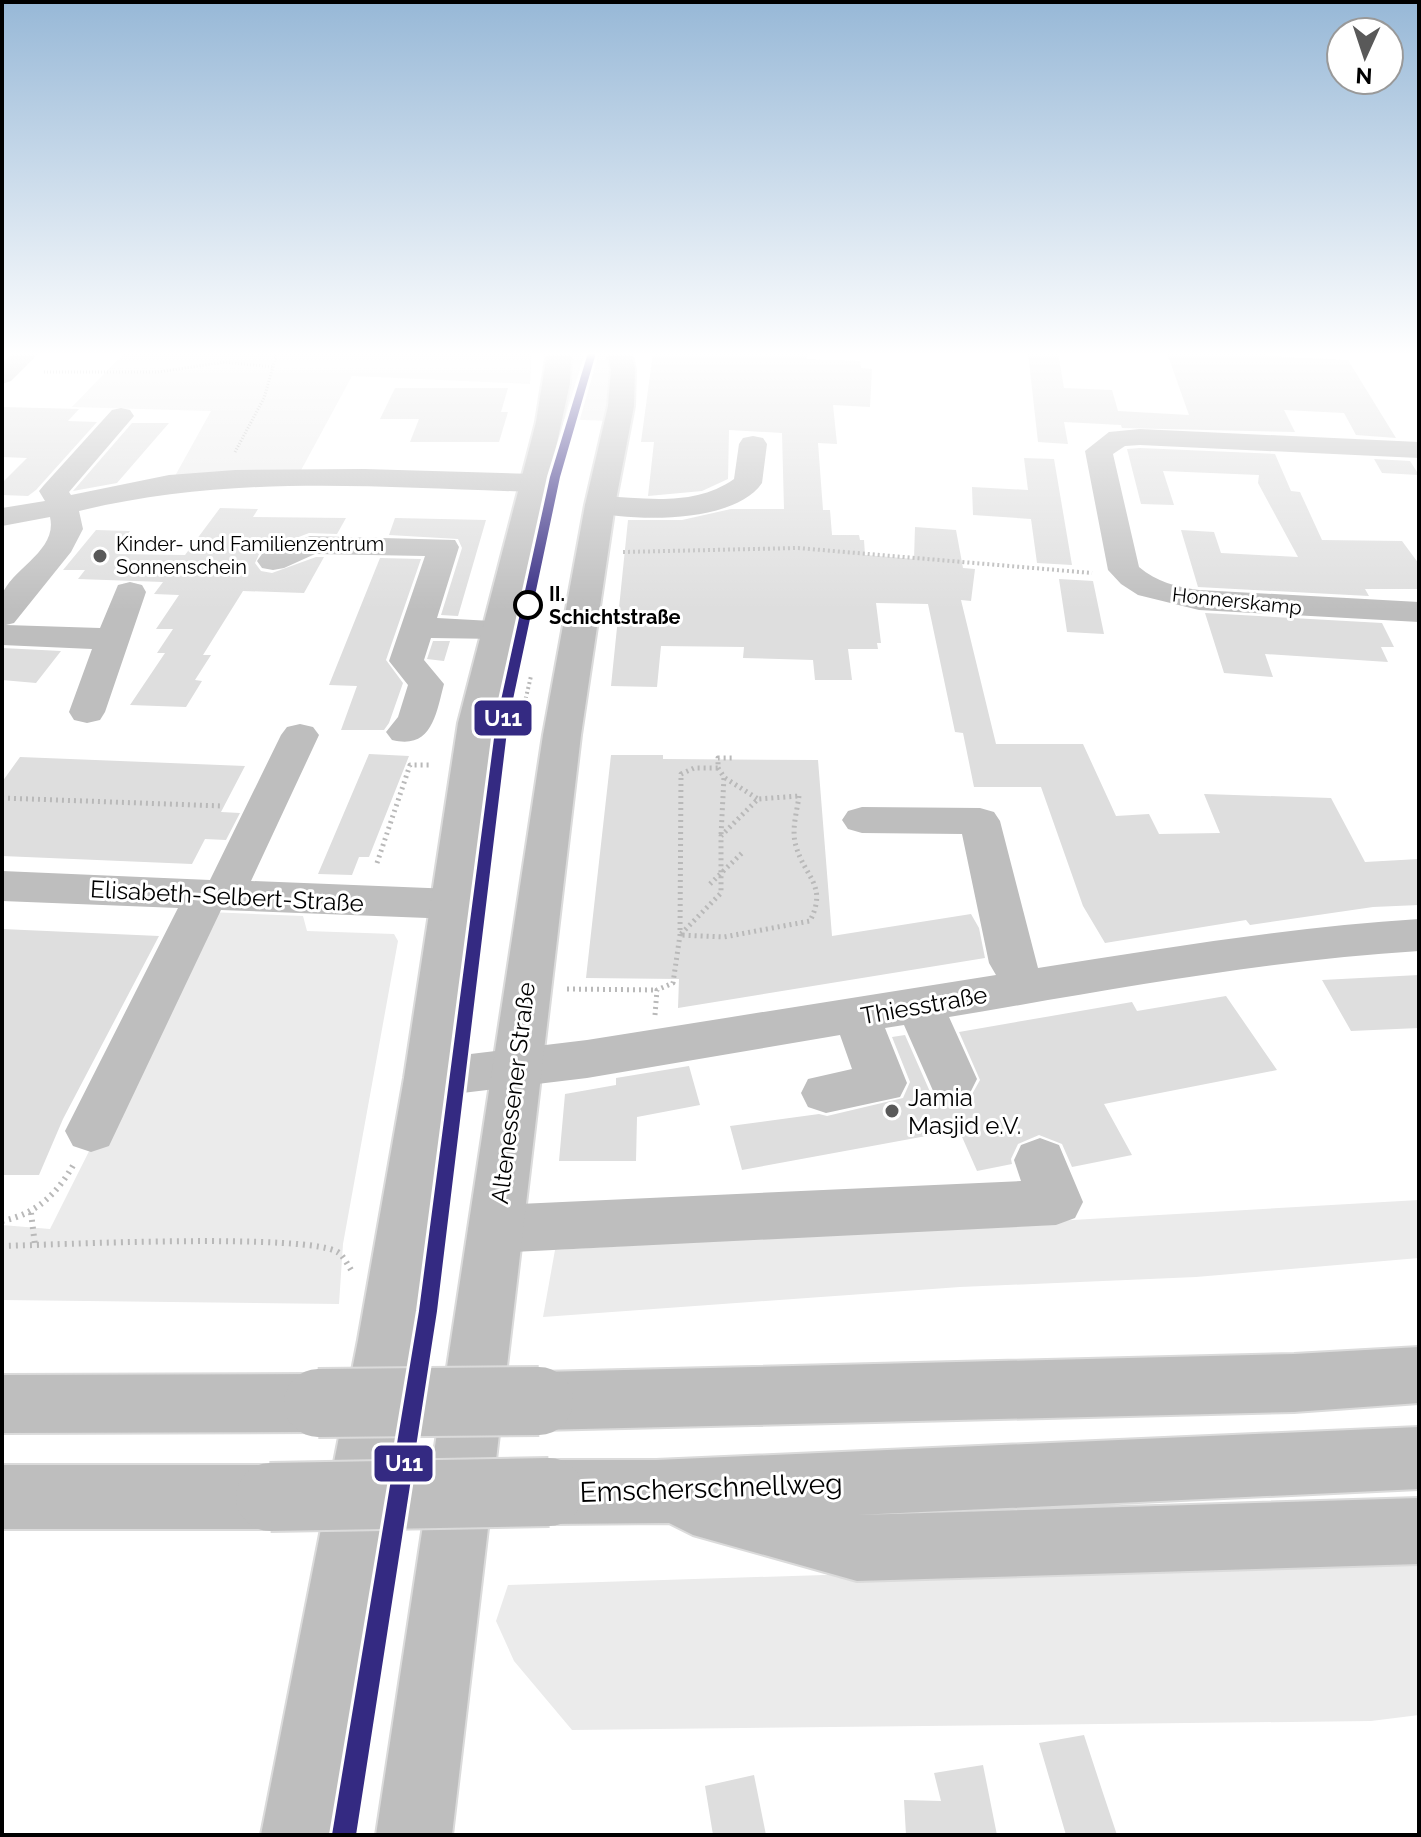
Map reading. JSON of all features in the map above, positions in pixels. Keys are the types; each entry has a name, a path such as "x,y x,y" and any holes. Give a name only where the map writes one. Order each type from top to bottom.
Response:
{"main road":[{"path":"8,599 60,545 68,529 62,504 54,491 108,439"},
{"path":"299,1835 387,1340 429,1078 477,723 544,439"},
{"name":"Altenessener Straße","path":"414,1835 564,723 614,439"},
{"name":"Honnerskamp","path":"1118,439 1099,451 1124,570 1138,583 1169,596 1199,600 1419,612"},
{"name":"Honnerskamp","path":"1177,439 1419,450"},
{"path":"600,505 706,507 724,500 748,483 753,444"},
{"path":"2,517 39,512 62,504 165,484 224,479 534,483"},
{"path":"273,561 310,545 444,547 406,661 426,684 416,720 405,732"},
{"path":"87,712 130,592"},
{"path":"417,628 499,629"},
{"path":"2,635 113,639"},
{"path":"91,1131 300,735"},
{"path":"862,820 980,821 1012,963 1026,988"},
{"name":"Elisabeth-Selbert-Straße","path":"2,886 453,904"},
{"name":"Thiesstraße","path":"429,1078 515,1070 684,1047 1254,950 1323,941 1419,935"},
{"path":"920,1006 952,1079"},
{"path":"826,1093 882,1083 857,1017"},
{"path":"495,1229 1056,1202 1040,1160"},
{"path":"2,1404 539,1401 1294,1383 1419,1375"},
{"name":"Emscherschnellweg","path":"2,1497 656,1492 1419,1458"},
{"path":"656,1492 857,1548 1419,1531"}],"path":[{"path":"224,479 242,439"},
{"path":"618,552 798,548 1098,573"},
{"path":"520,723 531,676"},
{"path":"477,723 564,723"},
{"path":"680,935 724,937 810,921 819,906 817,884 796,849 794,836 799,796 758,799 724,777 718,768 718,758 732,758"},
{"path":"377,863 410,765 431,765"},
{"path":"567,989 657,990 673,983 680,935 681,774 694,768 718,768"},
{"path":"680,935 721,893 724,777"},
{"path":"2,798 223,806"},
{"path":"721,836 758,799"},
{"path":"710,884 743,852"},
{"path":"657,990 684,1047"},
{"path":"2,1221 31,1213 58,1192 91,1131"},
{"path":"31,1213 35,1245"},
{"path":"2,1246 217,1241 311,1245 338,1252 347,1262 387,1340"}],"shaded area":[{"path":"196,439 318,439 299,474 175,476"},
{"path":"209,912 303,916 307,931 394,934 398,941 343,1244 339,1304 2,1300 2,1225 50,1229"},
{"path":"1419,1200 1419,1258 1196,1277 960,1287 543,1317 555,1250"},
{"path":"1419,1556 1419,1715 1371,1721 572,1730 514,1661 496,1621 508,1585"}],"building":[{"path":"2,439 82,439 28,496 2,495 2,483 27,458 2,457"},
{"path":"118,439 155,439 117,483 73,491"},
{"path":"411,439 500,439 499,442 410,442"},
{"path":"641,439 729,439 728,479 702,491 648,496 654,442 641,442"},
{"path":"782,439 836,439 837,444 818,443 823,510 830,510 832,535 859,535 860,540 864,540 865,555 914,559 915,527 956,530 963,568 975,569 971,601 961,600 996,744 1083,744 1116,816 1149,814 1159,834 1220,833 1204,794 1331,798 1365,862 1419,859 1419,905 1373,907 1250,925 1246,920 1105,943 1083,906 1041,787 974,787 963,733 955,732 928,604 876,603 881,643 877,643 878,649 848,649 852,680 815,680 813,660 743,658 744,647 661,646 657,687 611,686 628,520 682,520 731,509 784,509"},
{"path":"1038,439 1067,439 1068,444 1038,442"},
{"path":"1127,449 1275,454 1291,491 1300,492 1322,540 1402,541 1419,564 1419,589 1365,589 1369,596 1198,587 1181,530 1214,532 1221,553 1298,557 1258,483 1259,475 1163,471 1174,505 1141,504"},
{"path":"1024,458 1054,459 1072,565 1037,563 1031,519 973,515 972,487 1028,490"},
{"path":"1374,459 1410,461 1419,475 1382,473"},
{"path":"220,508 258,509 253,517 346,518 337,534 309,533 260,552 255,563 261,571 272,573 324,557 304,593 243,591 203,655 211,655 195,680 202,681 186,707 130,705 165,653 157,653 173,629 156,629 179,595 154,594 163,582 78,579 85,570 63,570 96,530 130,531 121,543 126,543 117,554 185,555"},
{"path":"395,518 486,520 458,616 441,615 462,548 458,539 389,535"},
{"path":"380,558 421,559 386,660 403,683 384,730 341,730 357,686 329,685"},
{"path":"1059,579 1093,581 1104,634 1067,632"},
{"path":"1205,613 1382,623 1394,647 1381,647 1388,662 1265,654 1273,677 1224,673"},
{"path":"433,641 450,641 444,661 427,659"},
{"path":"2,648 61,651 36,683 2,680"},
{"path":"369,754 409,756 369,857 359,857 352,875 318,874"},
{"path":"611,755 663,755 663,759 818,760 832,936 971,914 979,928 985,958 678,1008 679,979 586,978"},
{"path":"20,757 245,766 221,812 240,813 226,840 205,839 192,864 2,856 2,782"},
{"path":"2,929 159,936 63,1119 39,1175 2,1175"},
{"path":"1419,975 1419,1028 1351,1031 1322,980"},
{"path":"1226,996 1277,1070 1104,1104 1132,1155 1072,1167 1062,1144 1039,1135 1018,1144 1012,1164 977,1171 959,1130 742,1170 730,1126 819,1114 827,1116 903,1098 910,1082 892,1037 905,1035 931,1094 953,1101 971,1096 980,1080 959,1032 1132,1002 1137,1011"},
{"path":"689,1066 700,1105 637,1117 636,1161 559,1161 565,1094 616,1085 616,1078"},
{"path":"1084,1735 1117,1835 1066,1835 1039,1743"},
{"path":"983,1765 997,1835 906,1835 904,1800 941,1801 934,1773"},
{"path":"754,1775 766,1835 713,1835 705,1786"}],"transit line":[{"name":"U11","path":"344,1835 428,1311 502,723 555,477 566,439"}],"place":[{"name":"Kinder- und Familienzentrum Sonnenschein","path":"100,556"},
{"name":"II. Schichtstraße","path":"528,605"},
{"name":"Jamia Masjid e.V.","path":"892,1111"}]}
